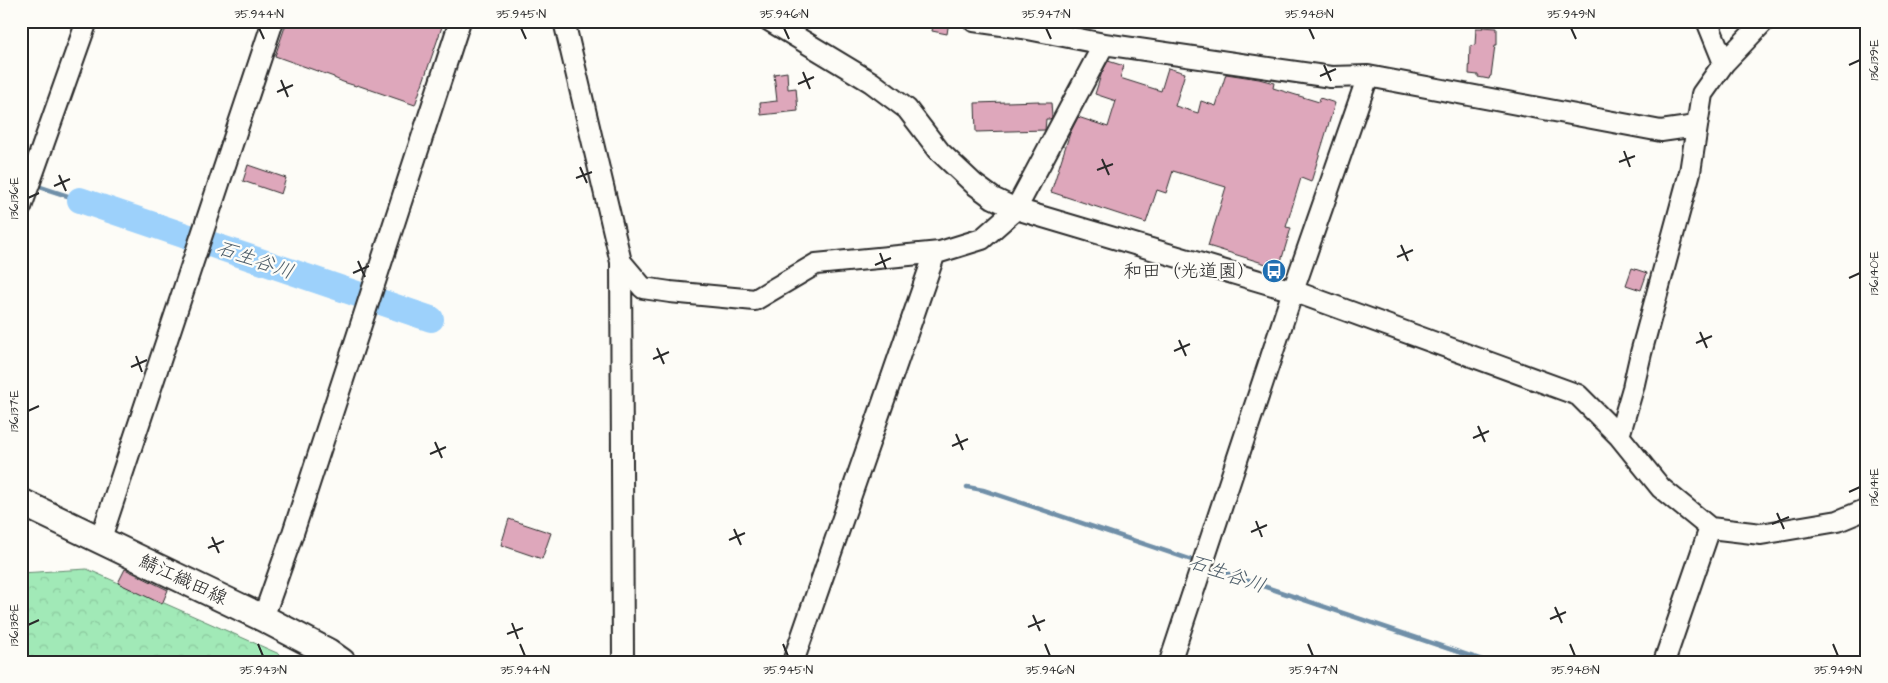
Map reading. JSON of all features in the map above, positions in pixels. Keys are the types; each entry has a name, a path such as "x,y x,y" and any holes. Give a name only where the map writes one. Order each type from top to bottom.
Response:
{"main road":[{"name":"鯖江織田線","path":"21,502 263,618 328,652 342,662"}],"street":[{"path":"21,207 87,21"},
{"path":"100,541 273,21"},
{"path":"263,618 299,515 460,21"},
{"path":"564,21 621,262 622,662"},
{"path":"770,21 871,82 908,109 940,152 974,184 993,198 1016,209 1294,291 1578,395 1618,436 1661,488 1710,528 1761,534 1838,521 1867,509"},
{"path":"974,21 1023,28 1104,44 1331,77 1368,76 1661,131 1696,126"},
{"path":"1708,21 1724,63"},
{"path":"1618,436 1633,388 1640,353 1690,172 1702,94 1724,63 1764,21"},
{"path":"621,262 643,288 755,300 816,264 935,253 982,239 1016,209 1104,44"},
{"path":"1170,662 1368,76"},
{"path":"793,662 935,253"},
{"path":"1664,662 1710,528"}],"green space":[{"path":"87,569 277,653 292,662 21,662 21,573"}],"building":[{"path":"287,21 444,21 415,105 343,82 275,56"},
{"path":"934,21 949,21 947,34 932,31"},
{"path":"1476,28 1497,28 1497,45 1495,45 1489,79 1469,74 1470,46 1475,45"},
{"path":"1108,61 1124,66 1120,78 1161,91 1168,68 1185,73 1175,106 1198,113 1201,101 1216,106 1226,74 1259,79 1274,83 1273,88 1319,102 1320,98 1335,103 1311,182 1301,178 1286,227 1291,228 1279,268 1208,246 1226,187 1173,171 1166,193 1157,190 1146,223 1051,192 1070,133 1078,117 1108,127 1116,101 1095,94 1102,72"},
{"path":"787,72 788,89 796,88 798,111 761,115 760,103 777,101 774,74"},
{"path":"1039,101 1039,103 1051,103 1052,117 1046,119 1045,130 976,132 975,103"},
{"path":"248,165 286,178 281,194 243,181"},
{"path":"1632,268 1647,273 1641,290 1626,285"},
{"path":"509,519 551,533 542,559 501,545"},
{"path":"125,569 168,590 162,604 118,583"}],"waterway":[{"path":"34,185 80,200"},
{"name":"石生谷川","path":"80,200 431,319"},
{"name":"石生谷川","path":"967,487 983,490 1198,562"},
{"name":"石生谷川","path":"1208,566 1488,662"}],"place":[{"name":"和田（光道園）","path":"1274,271"}]}
